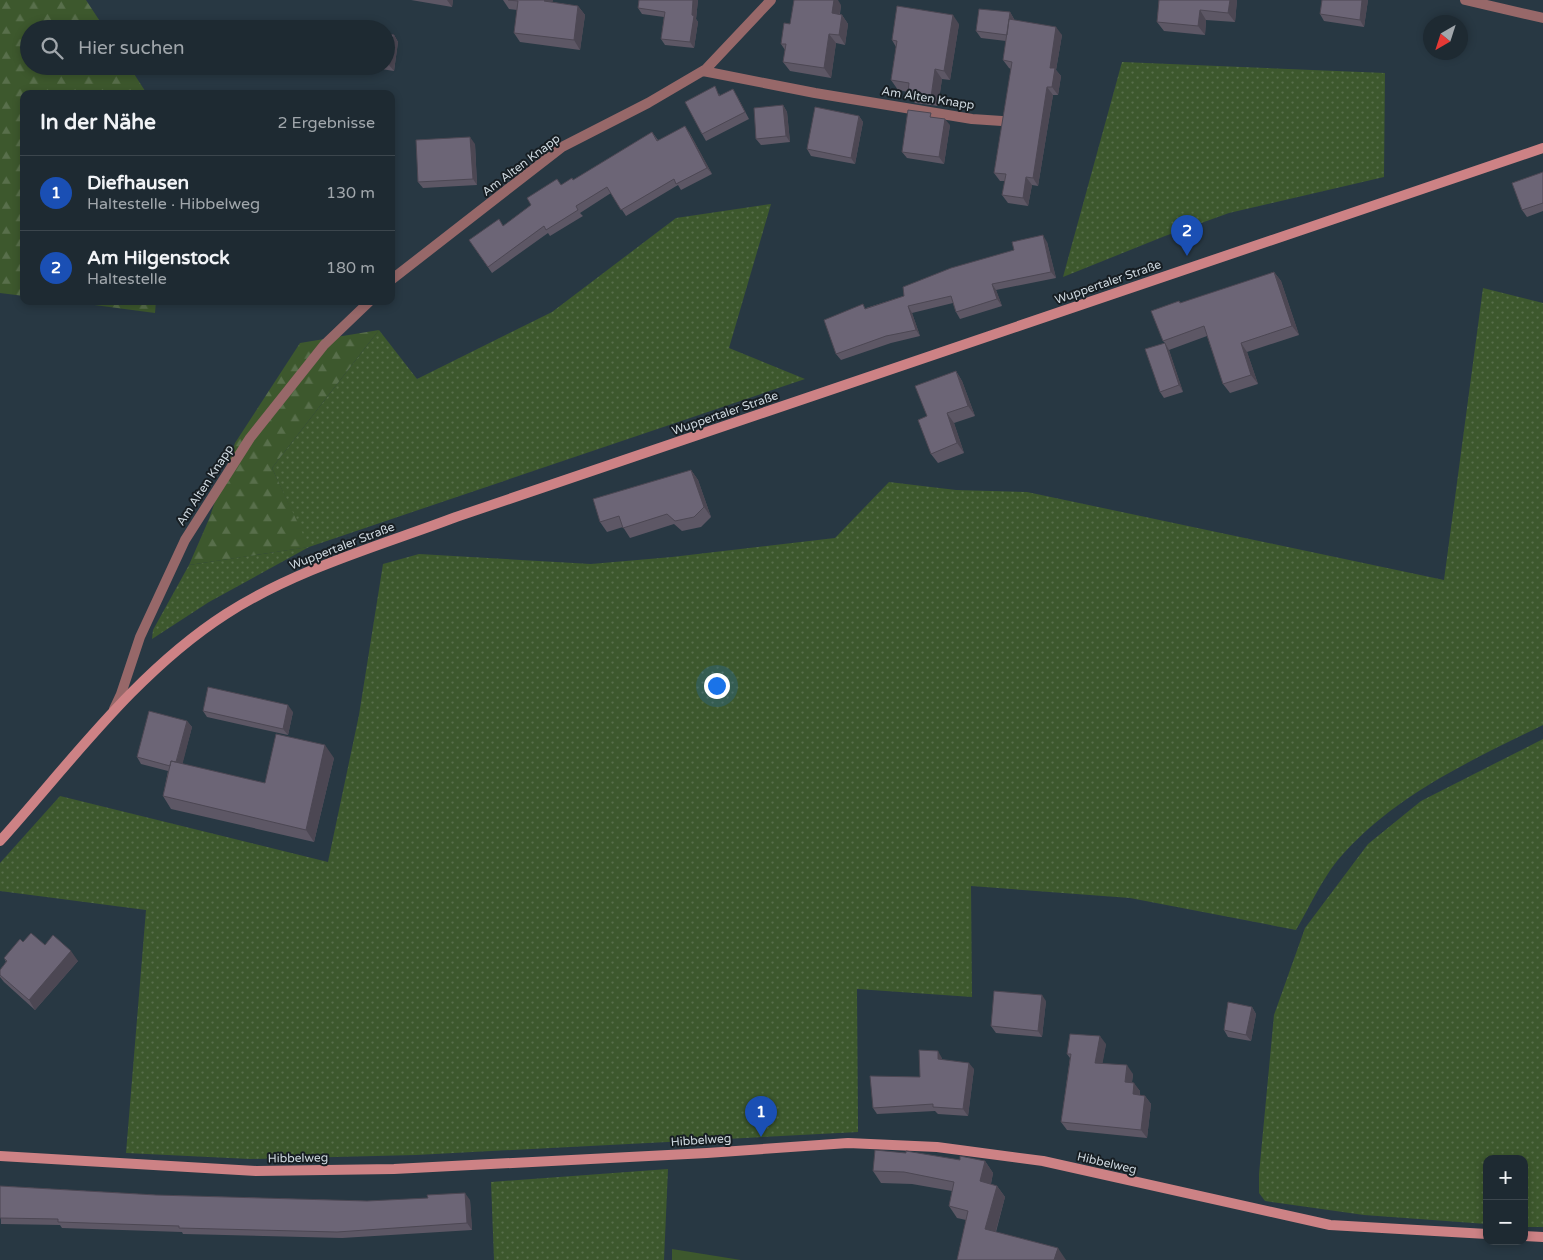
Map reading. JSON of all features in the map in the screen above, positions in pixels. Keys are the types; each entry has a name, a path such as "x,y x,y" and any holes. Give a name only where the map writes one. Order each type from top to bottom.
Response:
{"main road":[{"name":"Wuppertaler Straße","path":"0,841 112,714 178,649 227,614 292,578 456,517 1543,148"},
{"name":"Hibbelweg","path":"0,1156 256,1171 394,1169 707,1153 848,1143 937,1146 1043,1161 1330,1224 1483,1234"},
{"path":"1528,1236 1543,1237"}],"street":[{"name":"Am Alten Knapp","path":"395,277 562,147 648,103 703,71 771,0"},
{"path":"1465,0 1543,18"},
{"name":"Am Alten Knapp","path":"703,71 824,94 972,118 1002,121"},
{"name":"Am Alten Knapp","path":"112,714 121,694 140,637 185,540 250,438 324,345 366,305"}],"green space":[{"path":"0,0 86,0 99,20 20,20 20,75 135,75 144,90 20,90 20,296 0,293"},
{"path":"1122,62 1385,73 1384,177 1229,213 1165,236 1063,277"},
{"path":"771,204 729,348 805,379 309,547 209,602 152,639 153,630 189,565 308,547 272,468 379,330 417,379 552,312 676,218"},
{"path":"1483,288 1543,303 1543,725 1432,782 1382,818 1337,861 1320,886 1296,930 1130,898 971,886 972,997 857,989 858,1132 416,1155 250,1159 126,1153 146,910 0,891 0,863 60,796 328,862 359,715 383,564 419,554 591,564 672,557 835,538 889,482 956,490 1027,492 1444,580"},
{"path":"94,305 156,305 155,313"},
{"path":"379,330 272,468 309,547 189,565 209,519 235,443 300,343"},
{"path":"1543,739 1543,1227 1528,1227 1528,1155 1483,1155 1483,1224 1364,1215 1265,1201 1259,1193 1259,1174 1274,1015 1305,928 1368,844 1421,801"},
{"path":"668,1169 664,1260 494,1260 491,1182"},
{"path":"672,1249 741,1260 672,1260"}],"building":[{"path":"508,0 545,0 578,6 574,40 514,33 518,1"},
{"path":"639,0 693,0 692,15 694,16 690,42 661,39 665,12 638,8"},
{"path":"794,0 834,0 832,13 842,15 839,35 829,34 824,68 783,62 786,44 781,44 784,23 790,24"},
{"path":"1159,0 1230,0 1228,13 1200,10 1198,26 1157,22"},
{"path":"1322,0 1362,0 1360,20 1320,14"},
{"path":"897,6 953,15 944,71 935,69 931,97 908,93 909,83 891,80 897,41 892,40"},
{"path":"979,9 1010,12 1007,35 976,31"},
{"path":"1009,19 1056,27 1050,68 1055,68 1052,87 1047,87 1033,178 1026,177 1023,198 1002,195 1006,174 994,173 1012,62 1003,60"},
{"path":"715,86 719,96 733,89 745,112 702,134 685,102"},
{"path":"783,105 786,136 756,139 754,108"},
{"path":"815,107 859,116 851,158 807,149"},
{"path":"908,110 931,113 930,117 945,119 939,157 902,152"},
{"path":"685,126 707,168 676,184 674,179 621,210 607,187 576,206 578,210 546,230 544,226 488,267 469,240 499,219 503,226 531,205 527,198 557,179 561,185 572,178 573,180 652,132 657,141"},
{"path":"470,137 473,179 418,182 416,140"},
{"path":"1543,172 1543,203 1522,210 1512,183"},
{"path":"1043,235 1051,272 992,284 997,299 956,312 951,296 908,306 916,330 886,336 836,354 824,320 863,304 865,309 904,296 903,287 951,268 1014,250 1012,242"},
{"path":"1274,272 1292,326 1241,343 1251,375 1223,384 1204,326 1163,341 1151,311"},
{"path":"1165,343 1179,385 1160,392 1145,349"},
{"path":"956,371 968,406 947,413 957,443 931,454 918,420 927,416 915,386"},
{"path":"691,470 704,507 694,517 675,521 667,514 623,528 619,516 600,522 593,499"},
{"path":"208,687 288,705 283,729 203,711"},
{"path":"149,711 187,721 176,762 171,761 170,766 137,757"},
{"path":"276,734 325,745 306,830 163,796 171,761 265,783"},
{"path":"31,933 45,945 53,935 71,951 29,1000 0,975 0,970 7,961 4,958 20,939 23,942"},
{"path":"994,991 1042,995 1038,1031 991,1026"},
{"path":"1228,1002 1252,1007 1246,1035 1224,1030"},
{"path":"1070,1034 1100,1036 1095,1063 1127,1065 1125,1082 1134,1083 1133,1094 1145,1096 1141,1130 1061,1122 1071,1054 1067,1054"},
{"path":"919,1050 938,1051 938,1059 969,1063 963,1109 933,1107 933,1104 873,1108 870,1076 920,1077"},
{"path":"875,1150 906,1153 906,1151 960,1160 960,1156 985,1161 980,1181 997,1186 985,1229 1058,1248 1054,1260 957,1260 968,1211 949,1206 954,1182 904,1172 873,1171"},
{"path":"0,1186 156,1195 367,1201 428,1198 427,1195 465,1193 467,1223 337,1232 179,1228 179,1226 58,1222 58,1219 0,1218"}],"place":[{"name":"Am Hilgenstock","path":"1187,256"},
{"name":"Diefhausen","path":"761,1137"}]}
